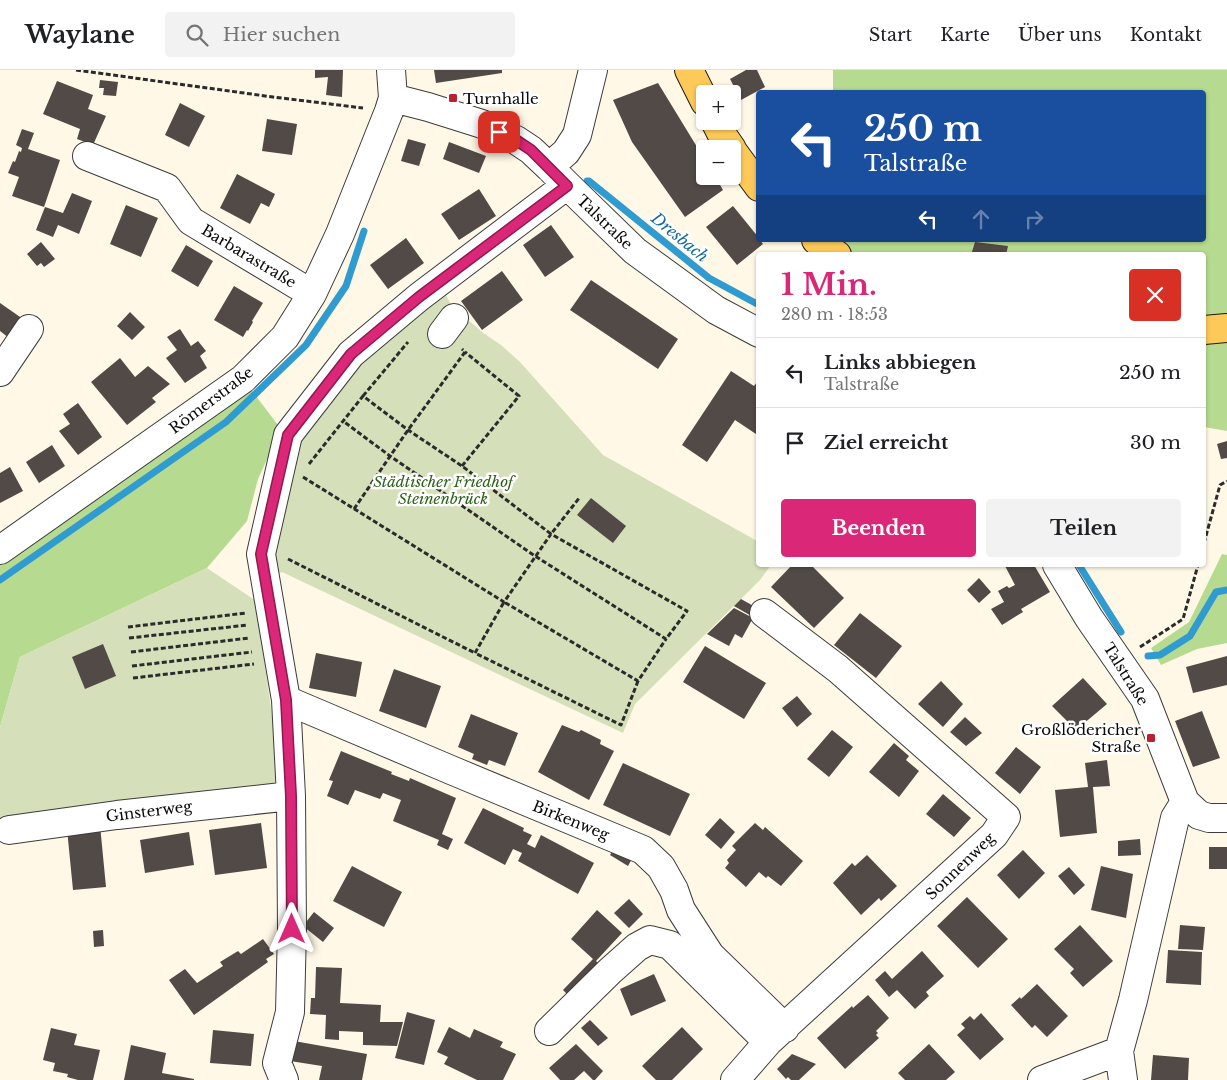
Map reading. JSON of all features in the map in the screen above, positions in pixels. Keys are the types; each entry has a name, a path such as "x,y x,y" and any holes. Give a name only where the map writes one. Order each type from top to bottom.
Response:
{"main road":[{"path":"689,70 696,85"},
{"path":"741,162 756,183"},
{"path":"819,242 833,252"},
{"path":"1206,330 1227,328"}],"street":[{"name":"Römerstraße","path":"5,539 243,379 285,337 312,294 340,234 391,105 391,70"},
{"path":"284,1080 277,1064 290,1012 292,929 291,796 286,700 261,554 288,435 351,354 558,176 566,152 577,135 594,70"},
{"name":"Talstraße","path":"391,105 428,107 482,124 516,140 531,150 635,251 716,310 756,331"},
{"name":"Barbarastraße","path":"87,156 167,188 191,222 312,294"},
{"path":"0,372 29,328"},
{"name":"Talstraße","path":"1058,567 1089,618 1145,699 1185,802"},
{"name":"Sonnenweg","path":"735,1080 777,1035 994,835 1006,816 838,670 764,613"},
{"name":"Birkenweg","path":"286,700 643,850 661,866 674,890 681,910 710,955 777,1035"},
{"name":"Ginsterweg","path":"9,830 117,814 291,796"},
{"path":"1123,1080 1119,1051 1133,1000 1175,818 1185,802 1199,816 1227,818"},
{"path":"549,1031 610,971 637,947 650,940 670,945 777,1035"},
{"path":"1042,1080 1119,1051"}],"path":[{"path":"76,70 254,95 391,105"},
{"path":"448,326 465,352 519,396 462,466"},
{"path":"306,468 342,421 413,336"},
{"path":"354,509 408,430 465,352"},
{"path":"288,559 621,725 638,681 687,611 551,534 462,466 408,430 363,396"},
{"path":"342,421 535,556 666,639"},
{"path":"300,475 504,602 638,681"},
{"path":"1206,536 1220,484 1227,481"},
{"path":"475,653 504,602 535,556 580,497"},
{"path":"1119,660 1183,619 1197,567"},
{"path":"128,627 247,613"},
{"path":"129,638 248,625"},
{"path":"131,652 249,638"},
{"path":"132,666 252,652"},
{"path":"133,678 254,664"}],"green space":[{"path":"833,70 1227,70 1227,431 1206,427 1206,252 815,252 820,242 1206,242 1206,90 833,90"},
{"name":"Städtischer Friedhof Steinenbrück","path":"444,292 452,306 520,362 603,455 756,540 756,567 770,567 760,580 635,704 623,733 282,572 275,575 270,543 297,438 375,349"},
{"path":"243,379 281,429 258,479 247,521 207,568 20,657 0,727 0,550"},
{"path":"1222,554 1227,555 1227,643 1197,649 1161,665 1151,648 1189,622"},
{"path":"207,568 256,601 282,788 0,824 0,727 20,657"}],"building":[{"path":"315,70 343,70 342,97 326,95 328,77 315,78"},
{"path":"434,70 502,70 502,73 436,83"},
{"path":"746,70 757,70 765,87 756,90 756,92 741,100 741,85 733,85 730,79"},
{"path":"100,80 118,82 116,96 103,95 104,88 99,88"},
{"path":"57,81 93,95 88,109 106,116 93,145 77,139 80,129 43,114"},
{"path":"658,83 696,145 696,185 720,185 723,190 685,217 632,142 613,100"},
{"path":"180,103 205,116 189,147 165,135"},
{"path":"267,119 297,124 292,155 262,151"},
{"path":"22,129 34,133 28,149 60,160 44,207 12,196 19,177 8,173 19,151 21,152 22,148 16,145"},
{"path":"408,139 426,144 419,166 401,161"},
{"path":"449,142 486,156 479,173 443,159"},
{"path":"237,174 275,194 269,207 261,203 250,224 220,208"},
{"path":"479,189 496,216 459,240 441,214"},
{"path":"72,193 92,201 79,234 58,225 53,237 36,230 45,207 63,213"},
{"path":"126,205 158,218 141,257 110,244"},
{"path":"733,206 756,234 756,242 762,242 763,244 737,265 706,227"},
{"path":"551,225 574,257 545,277 523,245"},
{"path":"406,238 424,263 388,289 370,265"},
{"path":"41,242 55,259 44,267 41,263 37,266 27,254"},
{"path":"975,242 1008,246 1007,252 972,252"},
{"path":"186,245 213,261 198,287 171,271"},
{"path":"502,271 523,300 482,330 461,301"},
{"path":"591,280 678,339 658,369 570,310"},
{"path":"234,286 263,303 243,337 214,320"},
{"path":"0,303 23,319 9,338 0,331"},
{"path":"130,312 145,327 132,340 117,326"},
{"path":"180,329 191,346 198,341 206,351 200,356 207,368 185,383 166,358 177,350 167,337"},
{"path":"120,358 135,377 148,366 170,384 152,398 156,402 127,425 91,382"},
{"path":"731,371 754,386 756,383 756,434 735,420 707,462 682,445"},
{"path":"78,403 102,437 78,455 59,431 70,424 63,414"},
{"path":"1227,441 1227,458 1221,459 1217,444"},
{"path":"52,445 65,466 39,483 26,462"},
{"path":"10,467 23,491 0,503 0,473"},
{"path":"591,498 626,526 613,543 577,515"},
{"path":"790,567 813,567 844,598 814,628 771,587"},
{"path":"1006,567 1035,567 1050,592 1021,609 1023,612 1002,625 991,609 1004,602 998,591 1007,586 1009,588 1015,585"},
{"path":"979,578 991,592 979,603 967,590"},
{"path":"741,599 757,608 753,617 734,606"},
{"path":"734,608 753,618 742,638 735,634 729,646 707,634"},
{"path":"860,613 902,646 876,678 834,645"},
{"path":"103,644 116,676 85,689 72,657"},
{"path":"705,646 766,683 744,719 683,682"},
{"path":"316,653 362,662 356,697 309,688"},
{"path":"1227,656 1227,685 1193,693 1186,667"},
{"path":"394,669 441,686 426,728 379,711"},
{"path":"1083,678 1107,704 1076,730 1052,706"},
{"path":"941,681 963,704 943,727 918,704"},
{"path":"797,696 812,714 797,727 782,708"},
{"path":"1202,711 1220,758 1193,767 1175,721"},
{"path":"471,714 518,733 505,766 489,760 487,765 472,759 474,754 458,747"},
{"path":"965,717 982,733 966,746 950,732"},
{"path":"562,725 579,732 581,730 601,740 600,744 614,751 589,800 538,772"},
{"path":"832,730 853,747 829,777 807,759"},
{"path":"894,743 909,756 906,760 919,771 899,797 869,772"},
{"path":"1016,747 1041,767 1020,794 995,773"},
{"path":"341,751 392,772 391,774 409,781 410,778 456,798 442,834 453,839 448,850 437,845 439,840 393,821 401,800 383,793 380,799 355,790 348,805 327,796 333,781 329,780"},
{"path":"1107,760 1110,786 1093,787 1097,833 1060,837 1055,790 1088,787 1085,763"},
{"path":"623,763 690,794 670,836 603,805"},
{"path":"943,794 971,818 954,837 926,814"},
{"path":"483,808 524,828 523,831 532,835 527,844 535,848 541,835 594,863 578,894 518,861 522,853 513,849 505,865 464,843"},
{"path":"720,818 735,832 721,849 705,835"},
{"path":"261,823 267,868 215,875 209,830"},
{"path":"755,823 763,830 765,827 803,861 781,886 759,872 746,887 725,868 729,863 727,860 736,850 732,846"},
{"path":"100,825 106,887 73,890 67,829"},
{"path":"189,832 194,865 145,873 140,840"},
{"path":"1140,839 1141,855 1118,856 1118,841"},
{"path":"615,847 633,857 628,866 610,855"},
{"path":"1209,847 1227,847 1227,869 1209,869"},
{"path":"1023,850 1045,873 1019,899 997,875"},
{"path":"867,855 897,886 881,901 879,898 861,915 833,883 852,863 855,866"},
{"path":"352,866 402,892 384,927 333,901"},
{"path":"1101,866 1133,874 1126,918 1091,910"},
{"path":"1069,867 1085,885 1074,895 1058,876"},
{"path":"967,897 1008,939 978,968 937,926"},
{"path":"629,899 643,914 629,928 614,913"},
{"path":"597,910 622,933 596,961 603,968 570,997 563,990 593,959 571,939"},
{"path":"314,912 334,928 323,942 303,926"},
{"path":"1080,925 1113,961 1083,987 1070,973 1074,969 1054,949"},
{"path":"1180,925 1205,927 1203,950 1178,949"},
{"path":"103,930 104,946 94,947 93,931"},
{"path":"263,939 274,954 266,959 268,962 194,1015 169,980 185,969 197,983 223,966 220,962 238,951 241,954"},
{"path":"1168,950 1202,952 1201,985 1166,983"},
{"path":"922,951 944,976 926,992 929,996 915,1009 897,990 889,997 875,980 885,971 892,979"},
{"path":"316,967 342,968 340,1003 381,1005 380,1022 403,1022 397,1046 363,1045 363,1032 339,1031 339,1040 325,1039 326,1015 310,1014 311,998 315,998"},
{"path":"654,974 666,1001 631,1016 620,989"},
{"path":"1037,984 1068,1016 1047,1037 1035,1025 1032,1028 1011,1005 1020,997 1021,999"},
{"path":"868,995 889,1018 876,1031 878,1033 876,1035 879,1038 845,1069 817,1038 852,1006 853,1008"},
{"path":"407,1012 435,1020 424,1065 395,1058"},
{"path":"981,1013 1004,1039 980,1060 957,1035 965,1028 961,1024 970,1016 974,1020"},
{"path":"590,1020 608,1038 598,1046 581,1028"},
{"path":"449,1027 470,1038 474,1029 503,1042 500,1047 516,1054 503,1080 477,1080 444,1064 448,1057 437,1052"},
{"path":"682,1027 703,1049 672,1080 656,1080 642,1066"},
{"path":"51,1028 77,1034 74,1045 100,1050 93,1080 78,1080 67,1077 68,1074 53,1071 55,1063 43,1060"},
{"path":"213,1030 254,1034 251,1066 210,1063"},
{"path":"294,1041 367,1054 362,1080 319,1080 322,1066 290,1061"},
{"path":"576,1044 603,1071 595,1080 584,1071 574,1080 560,1080 549,1068"},
{"path":"929,1044 955,1072 946,1080 905,1080 898,1073"},
{"path":"131,1045 166,1053 162,1073 194,1080 124,1080"},
{"path":"792,1054 816,1064 799,1080 791,1080 788,1077 786,1079 777,1069"},
{"path":"1153,1055 1189,1058 1188,1080 1151,1080"}],"waterway":[{"name":"Dresbach","path":"587,181 709,278 756,303"},
{"path":"0,580 226,422 306,345 346,286 364,231"},
{"name":"Dresbach","path":"1080,567 1121,632"},
{"name":"Dresbach","path":"1148,656 1160,655 1190,636 1216,592 1227,590"}],"place":[{"name":"Turnhalle","path":"453,98"},
{"name":"Großlödericher Straße","path":"1151,738"}],"route":[{"path":"292,929 291,796 286,700 261,554 288,435 351,354 419,297 567,186 531,150 499,132"}]}
